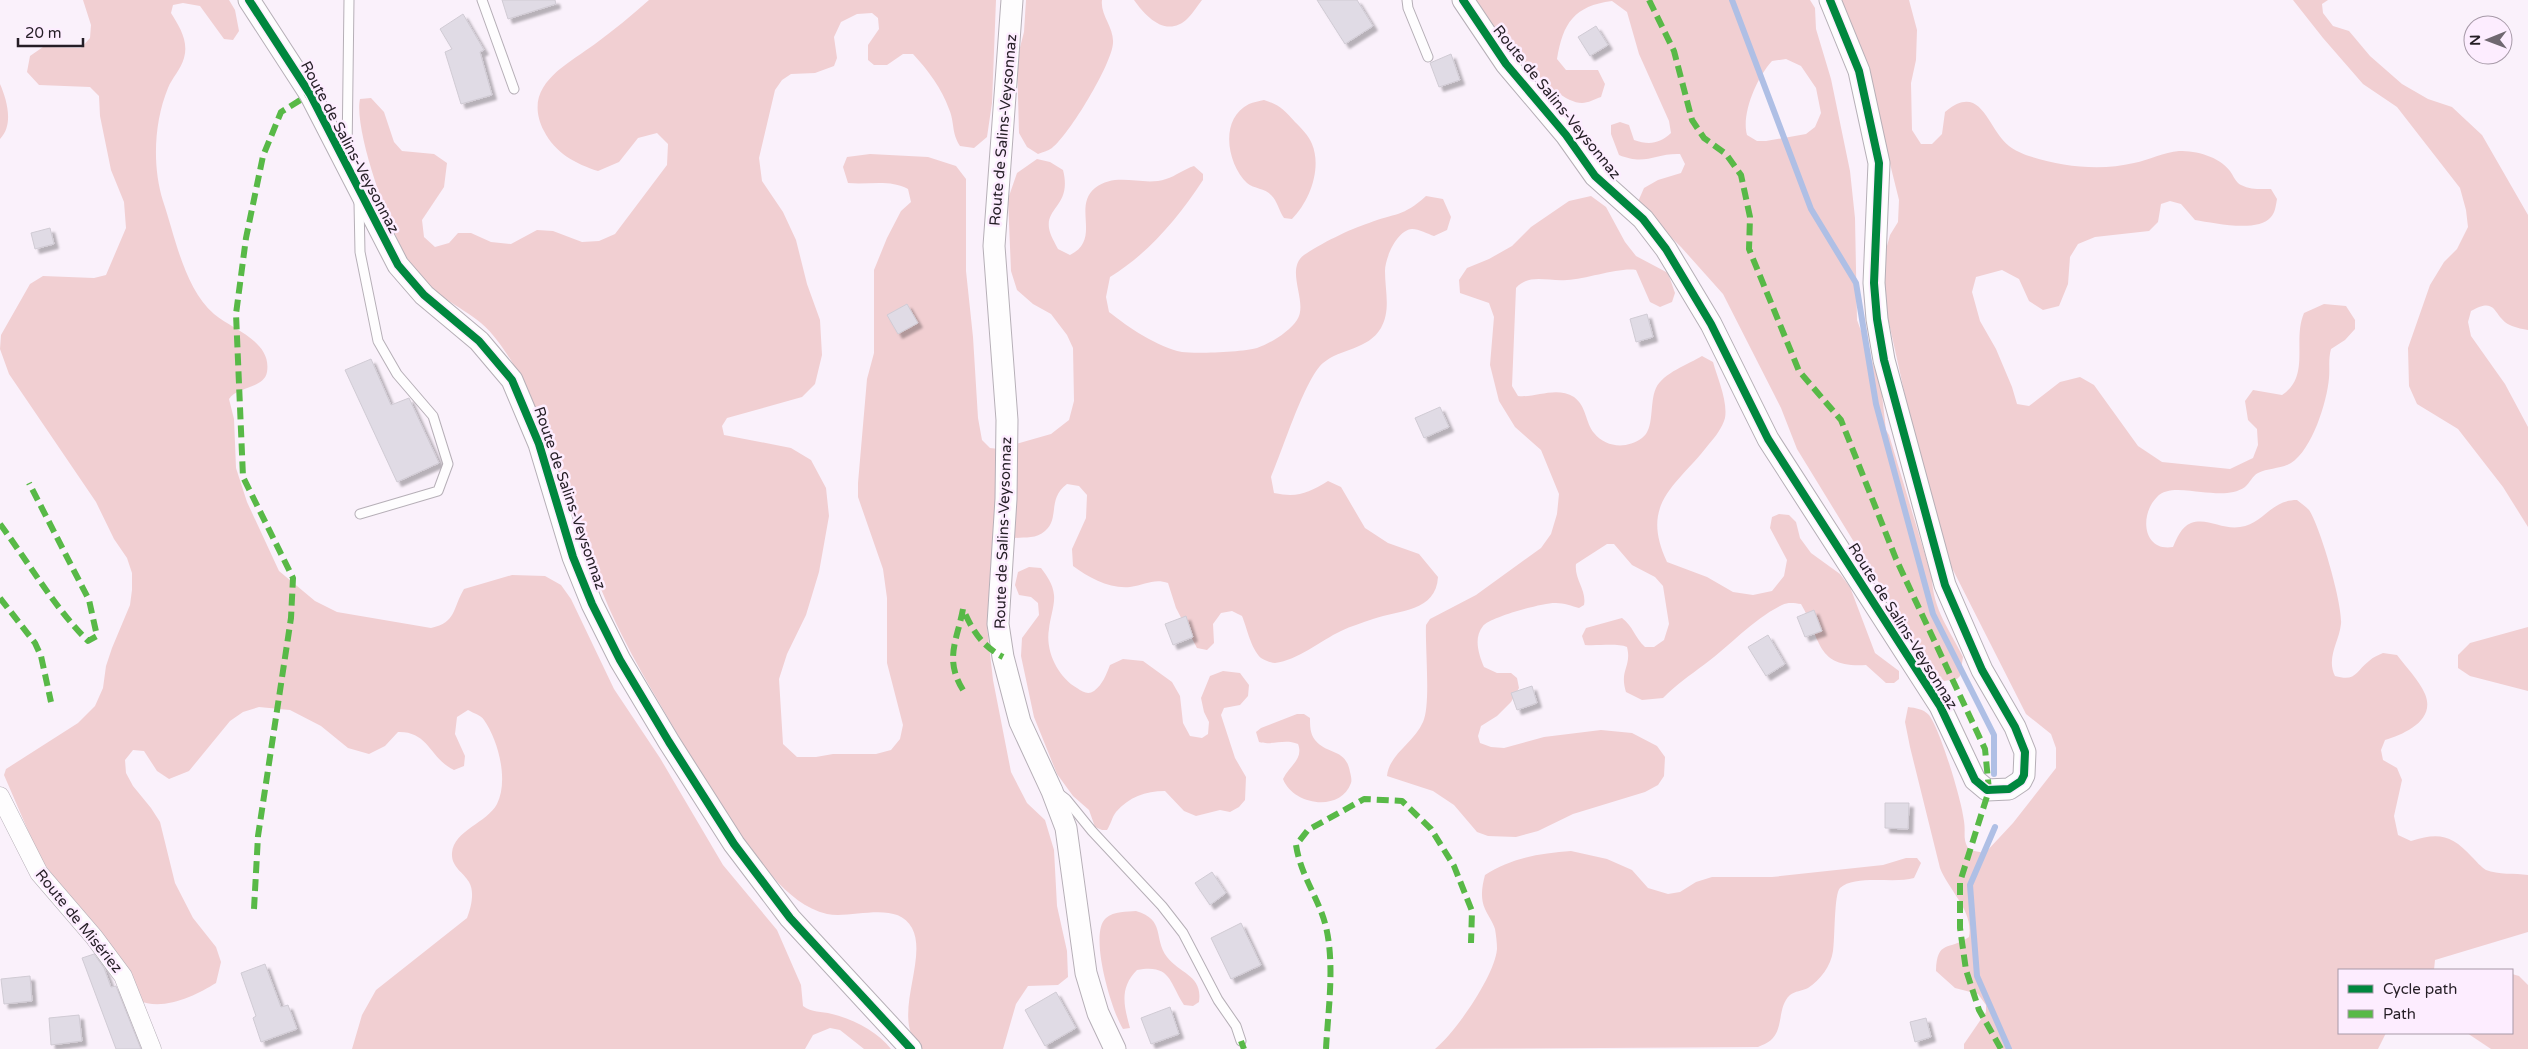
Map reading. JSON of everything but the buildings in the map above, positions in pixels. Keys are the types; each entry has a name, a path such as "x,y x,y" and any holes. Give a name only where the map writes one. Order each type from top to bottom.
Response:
{"street":[{"name":"Route de Salins-Veysonnaz","path":"249,0 310,94 404,274 424,295 479,341 512,380 539,444 573,557 605,632 669,742 734,844 815,947 911,1049"},
{"name":"Route de Salins-Veysonnaz","path":"1012,0 994,246 1007,420 1006,499 998,624 1003,657 1014,704 1020,722 1052,791 1070,844 1086,973 1092,997 1115,1049"},
{"name":"Route de Salins-Veysonnaz","path":"1463,0 1500,57 1566,135 1595,176 1643,219 1666,249 1711,324 1768,439 1940,706 1975,780 1987,790 2009,789 2021,781 2024,775 2025,752 2014,727 1982,670 1945,585 1884,360 1877,318 1874,283 1878,163 1859,71 1830,0"},
{"name":"Route de Misériez","path":"0,796 39,873 94,937 124,976 152,1049"}],"lane":[{"path":"347,165 349,0"},
{"path":"482,0 514,89"},
{"path":"1407,0 1408,8 1428,57"},
{"path":"360,514 438,491 448,464 433,416 397,374 378,341 360,252 359,200 363,198"},
{"path":"1052,791 1060,793 1066,798 1092,831 1162,906 1183,933 1218,1000 1236,1026 1241,1041"}],"shaded area":[{"path":"83,0 229,0 235,10 239,31 233,40 224,39 200,6 183,3 173,5 171,13 182,34 185,52 181,66 163,101 157,129 157,173 159,187 176,245 195,290 214,314 250,337 264,352 267,361 267,372 261,382 238,392 229,399 234,419 236,468 247,502 279,571 315,601 337,612 431,628 450,618 464,589 512,575 545,576 561,585 571,599 614,689 660,758 723,865 777,930 801,985 803,1006 810,1010 848,1019 872,1032 891,1049 864,1049 840,1030 830,1028 813,1035 805,1049 352,1049 362,1015 376,990 467,918 472,900 472,890 467,878 453,862 452,853 454,845 464,832 492,811 497,804 502,784 500,760 494,738 483,718 468,710 457,717 455,734 465,756 464,766 454,770 439,759 423,741 408,733 398,732 385,746 369,754 348,748 321,726 290,710 259,707 243,712 230,721 189,771 169,779 157,771 144,751 133,750 125,760 126,773 133,786 160,822 175,883 193,918 216,947 221,962 216,983 198,993 168,1003 147,1003 138,1000 39,856 4,775 6,769 78,723 95,706 103,688 106,666 112,648 130,605 132,590 132,573 127,558 114,539 96,502 9,374 0,349 1,335 30,284 43,276 94,278 106,275 126,228 124,202 111,170 100,116 99,96 90,87 39,85 27,72 30,56 43,47 81,48 90,38 91,25"},
{"path":"649,0 996,0 992,103 987,137 974,148 960,146 955,136 951,114 943,94 913,54 903,54 887,65 874,65 868,60 868,45 879,29 878,18 872,13 857,14 841,22 834,37 837,58 834,66 815,73 791,74 782,80 775,90 759,158 762,181 783,212 796,240 807,284 820,320 822,355 815,384 802,397 727,418 722,426 724,435 791,448 811,460 826,488 829,516 819,572 806,615 787,654 779,679 783,744 797,757 816,757 833,754 876,754 891,750 900,739 903,725 887,663 887,598 883,569 858,497 858,483 867,379 874,353 874,270 901,211 911,202 908,189 901,186 887,183 848,183 843,167 847,157 870,154 928,157 956,166 966,179 966,271 973,337 978,418 982,440 990,448 999,449 1051,434 1069,420 1074,401 1073,348 1067,335 1051,314 1033,304 1017,290 1011,271 1008,199 1017,173 1037,159 1050,162 1063,170 1064,191 1062,198 1051,215 1049,228 1058,249 1070,255 1079,248 1084,240 1086,232 1086,204 1089,196 1095,188 1103,183 1121,180 1157,181 1170,178 1194,166 1203,174 1203,180 1162,234 1124,268 1110,277 1106,297 1109,312 1125,324 1163,346 1182,352 1220,352 1257,348 1285,333 1297,320 1300,313 1296,277 1298,261 1304,255 1335,237 1361,226 1399,214 1411,208 1426,196 1443,199 1451,217 1447,230 1434,236 1412,229 1401,234 1397,239 1387,259 1385,271 1387,307 1381,328 1369,341 1330,358 1316,371 1294,416 1271,477 1274,493 1296,495 1315,489 1328,481 1341,487 1365,528 1388,543 1419,554 1438,577 1436,588 1431,597 1423,603 1414,608 1373,619 1349,628 1292,658 1273,663 1262,659 1258,654 1252,644 1242,616 1232,611 1221,613 1213,624 1214,643 1207,650 1197,648 1176,608 1168,583 1158,581 1130,587 1115,586 1086,575 1073,566 1072,549 1086,518 1087,495 1079,486 1067,484 1061,490 1055,502 1052,521 1042,534 1013,539 997,547 991,562 987,627 993,680 1011,772 1027,803 1045,820 1054,850 1057,906 1067,951 1068,977 1058,985 1028,986 1016,1004 1003,1049 921,1049 912,1037 908,1022 916,956 916,941 912,928 905,920 896,915 874,912 838,915 812,909 791,895 779,884 746,843 686,749 640,670 616,624 596,577 538,423 512,362 486,327 438,293 415,271 406,257 377,187 363,136 359,114 360,99 371,98 384,112 394,142 402,151 434,154 447,163 444,187 422,220 424,237 435,247 449,243 458,233 471,233 491,242 511,244 537,230 553,231 582,242 599,241 615,234 667,165 668,144 657,133 638,138 619,162 598,171 574,161 554,146 544,131 538,115 538,102 542,89 560,69 609,33"},
{"path":"1026,0 1102,0 1103,11 1113,37 1111,53 1098,82 1079,115 1052,148 1038,154 1027,147 1019,133 1017,59 1024,32"},
{"path":"1134,0 1202,0 1188,18 1180,24 1165,26 1151,19"},
{"path":"1472,0 1810,0 1815,8 1816,29 1831,79 1850,171 1855,218 1857,320 1881,386 1886,430 1932,578 1935,600 1963,657 1960,676 1957,679 1944,681 1927,671 1914,640 1797,449 1781,408 1723,294 1681,247 1637,204 1644,188 1658,180 1681,173 1685,164 1680,154 1644,159 1628,158 1619,155 1611,134 1611,125 1620,122 1629,125 1634,140 1644,143 1658,141 1671,133 1669,121 1639,54 1627,12 1612,1 1599,3 1579,12 1567,26 1557,59 1566,70 1598,70 1605,84 1601,97 1582,103 1569,100 1554,90 1539,76 1507,43","holes":["1786,59 1801,66 1816,88 1821,113 1815,127 1806,134 1766,141 1757,141 1747,135 1746,117 1748,107 1756,86 1766,68 1772,61"]},
{"path":"1840,0 1909,0 1917,30 1916,60 1911,83 1912,130 1921,144 1932,144 1942,134 1945,112 1957,104 1968,102 1976,105 1983,111 2001,138 2009,146 2029,156 2055,163 2082,167 2108,167 2134,163 2173,152 2193,152 2207,155 2220,162 2230,171 2239,184 2245,187 2271,189 2277,199 2271,217 2265,222 2246,226 2224,225 2195,220 2181,204 2170,201 2161,204 2158,222 2149,231 2095,237 2078,244 2070,257 2068,284 2059,306 2043,310 2029,301 2019,279 2002,270 1976,277 1972,292 1980,321 1996,349 2017,404 2029,406 2060,382 2080,377 2094,385 2138,446 2162,462 2230,469 2253,458 2258,445 2257,429 2248,420 2245,401 2253,390 2282,395 2291,387 2296,378 2299,368 2301,324 2304,313 2324,304 2346,306 2355,320 2355,329 2345,340 2331,349 2328,388 2322,412 2312,437 2299,457 2287,465 2258,473 2245,487 2235,492 2166,491 2157,497 2151,505 2146,522 2147,531 2155,544 2163,547 2173,547 2182,530 2191,523 2209,522 2227,527 2240,527 2255,522 2273,508 2288,501 2297,500 2308,509 2319,532 2335,584 2341,614 2340,631 2332,656 2335,676 2342,678 2351,677 2374,657 2383,653 2397,655 2425,694 2426,711 2422,718 2409,730 2385,740 2381,750 2383,760 2397,768 2402,780 2394,816 2398,835 2411,841 2437,836 2444,837 2458,844 2486,870 2528,875 2528,932 2435,960 2434,969 2338,969 2338,1034 2386,1034 2378,1049 1964,1049 1964,1044 1986,1012 1986,1005 1978,994 1955,988 1936,971 1939,954 1942,950 1969,937 1970,928 1968,918 1960,901 1940,868 1905,722 1908,707 1917,708 1927,713 1934,723 1950,766 1959,798 1964,821 1965,839 1969,850 1985,853 2013,823 2056,768 2056,748 2051,734 2026,714 1951,566 1908,409 1882,291 1884,257 1890,235 1898,222 1899,200 1868,75"},
{"path":"2293,0 2328,0 2322,4 2323,13 2333,26 2349,31 2370,56 2402,84 2428,99 2452,107 2482,135 2528,215 2528,330 2514,327 2501,318 2491,307 2486,305 2471,311 2468,322 2471,336 2505,384 2528,427 2528,527 2503,487 2458,429 2417,404 2409,386 2408,348 2430,285 2444,262 2457,249 2468,227 2460,188 2397,107 2363,84"},
{"path":"0,84 7,105 8,120 7,127 0,139"},
{"path":"1264,100 1278,106 1288,114 1309,138 1315,153 1315,174 1309,194 1292,219 1284,218 1275,200 1269,193 1247,183 1240,175 1231,154 1229,142 1233,120 1239,111 1249,104"},
{"path":"1591,196 1606,207 1625,242 1636,256 1668,273 1675,293 1672,302 1660,307 1650,302 1636,270 1621,270 1567,280 1533,279 1521,283 1516,288 1512,386 1518,396 1560,392 1574,397 1584,410 1591,429 1599,438 1611,444 1630,444 1646,434 1649,428 1654,394 1659,383 1664,378 1702,356 1713,362 1724,397 1725,418 1714,438 1674,484 1660,509 1657,524 1659,541 1667,562 1707,577 1733,592 1753,595 1772,591 1784,576 1787,560 1770,528 1772,517 1779,514 1789,515 1796,522 1800,538 1811,553 1840,574 1850,587 1875,653 1899,671 1899,679 1894,683 1886,683 1866,665 1849,665 1837,662 1829,657 1817,640 1801,604 1789,603 1761,617 1715,657 1678,684 1663,698 1642,700 1626,692 1624,685 1628,659 1627,647 1585,645 1582,636 1586,628 1622,618 1645,647 1654,647 1664,640 1669,624 1663,586 1655,577 1632,565 1614,544 1607,544 1576,564 1577,575 1584,594 1584,605 1579,608 1559,603 1550,603 1496,618 1483,626 1478,636 1478,641 1484,667 1497,673 1511,673 1517,678 1519,688 1511,702 1497,716 1481,726 1478,736 1480,743 1491,747 1504,748 1544,737 1601,730 1632,733 1657,746 1665,757 1664,776 1658,785 1645,792 1573,814 1538,831 1516,837 1488,836 1477,832 1454,805 1433,791 1387,776 1392,761 1414,736 1423,722 1427,703 1426,625 1430,619 1476,595 1541,548 1551,534 1557,514 1559,494 1541,450 1515,427 1499,401 1490,365 1494,317 1489,303 1460,293 1459,280 1467,268 1489,259 1512,246 1531,227 1569,201"},
{"path":"1029,567 1041,568 1052,587 1054,603 1048,637 1054,663 1064,677 1081,691 1090,693 1094,691 1104,679 1110,665 1123,659 1143,661 1172,682 1180,696 1183,723 1190,736 1202,738 1208,734 1209,722 1204,712 1201,698 1210,676 1223,671 1240,673 1249,685 1248,696 1240,705 1224,708 1221,715 1235,758 1246,777 1245,800 1239,807 1230,812 1220,810 1196,816 1184,811 1165,791 1151,792 1126,802 1115,814 1107,830 1095,827 1089,810 1073,796 1057,774 1034,717 1021,656 1022,638 1039,615 1038,603 1031,597 1019,595 1015,585 1018,572"},
{"path":"2528,627 2528,691 2470,676 2458,668 2458,655 2470,643"},
{"path":"1297,714 1304,714 1310,718 1313,738 1320,745 1340,755 1348,764 1351,783 1345,793 1337,799 1327,802 1306,800 1288,788 1283,779 1299,754 1298,744 1293,742 1259,742 1256,732 1261,728"},
{"path":"1571,851 1607,859 1632,870 1648,888 1668,894 1680,892 1696,882 1712,877 1772,877 1883,865 1906,858 1917,858 1921,863 1914,878 1906,880 1855,881 1840,888 1837,898 1833,951 1827,967 1821,977 1812,985 1790,995 1783,1006 1778,1030 1775,1035 1770,1041 1758,1047 1435,1049 1444,1041 1463,1017 1482,988 1495,960 1497,949 1495,929 1482,901 1485,875 1505,864 1526,857"},
{"path":"1136,911 1152,919 1158,930 1160,943 1167,957 1194,980 1198,986 1199,1002 1193,1006 1184,1005 1172,982 1163,972 1148,969 1137,970 1131,977 1125,990 1125,1005 1130,1028 1123,1029 1113,1007 1104,973 1101,955 1101,926 1109,916"},
{"path":"2513,974 2519,976 2528,985 2528,1049 2491,1049 2468,1034 2513,1034"}],"waterway":[{"path":"1732,0 1811,209 1856,283 1876,404 1933,614 1994,735 1994,774"},
{"path":"1995,827 1970,885 1977,976 2009,1049"}],"marked path":[{"path":"1649,0 1674,51 1692,120 1704,138 1726,154 1741,175 1750,217 1749,249 1799,371 1841,420 1896,559 1985,749 1989,790 1960,882 1960,928 1966,970 1979,1010 2001,1049"},
{"path":"254,909 258,836 291,618 293,578 243,477 236,314 246,238 263,156 281,112 310,94"},
{"path":"0,524 76,628 88,641 97,636 89,600 29,483"},
{"path":"0,598 35,643 41,656 51,702"},
{"path":"963,690 957,679 953,659 955,641 963,609 978,637 989,648 1003,657"},
{"path":"1326,1049 1330,988 1329,942 1323,916 1298,857 1296,845 1308,830 1364,799 1402,801 1431,829 1454,866 1472,911 1471,943"},
{"path":"1241,1041 1244,1049"}],"cycle path":[{"path":"249,0 310,94 398,265 424,295 479,341 512,380 539,444 573,557 592,604 620,660 669,742 734,844 790,918 911,1049"},
{"path":"1463,0 1506,64 1566,135 1595,176 1643,219 1666,249 1711,324 1768,439 1940,706 1975,780 1987,790 2009,789 2021,781 2024,775 2025,752 2015,727 1982,670 1945,585 1884,360 1877,319 1874,283 1879,163 1859,71 1830,0"}]}
